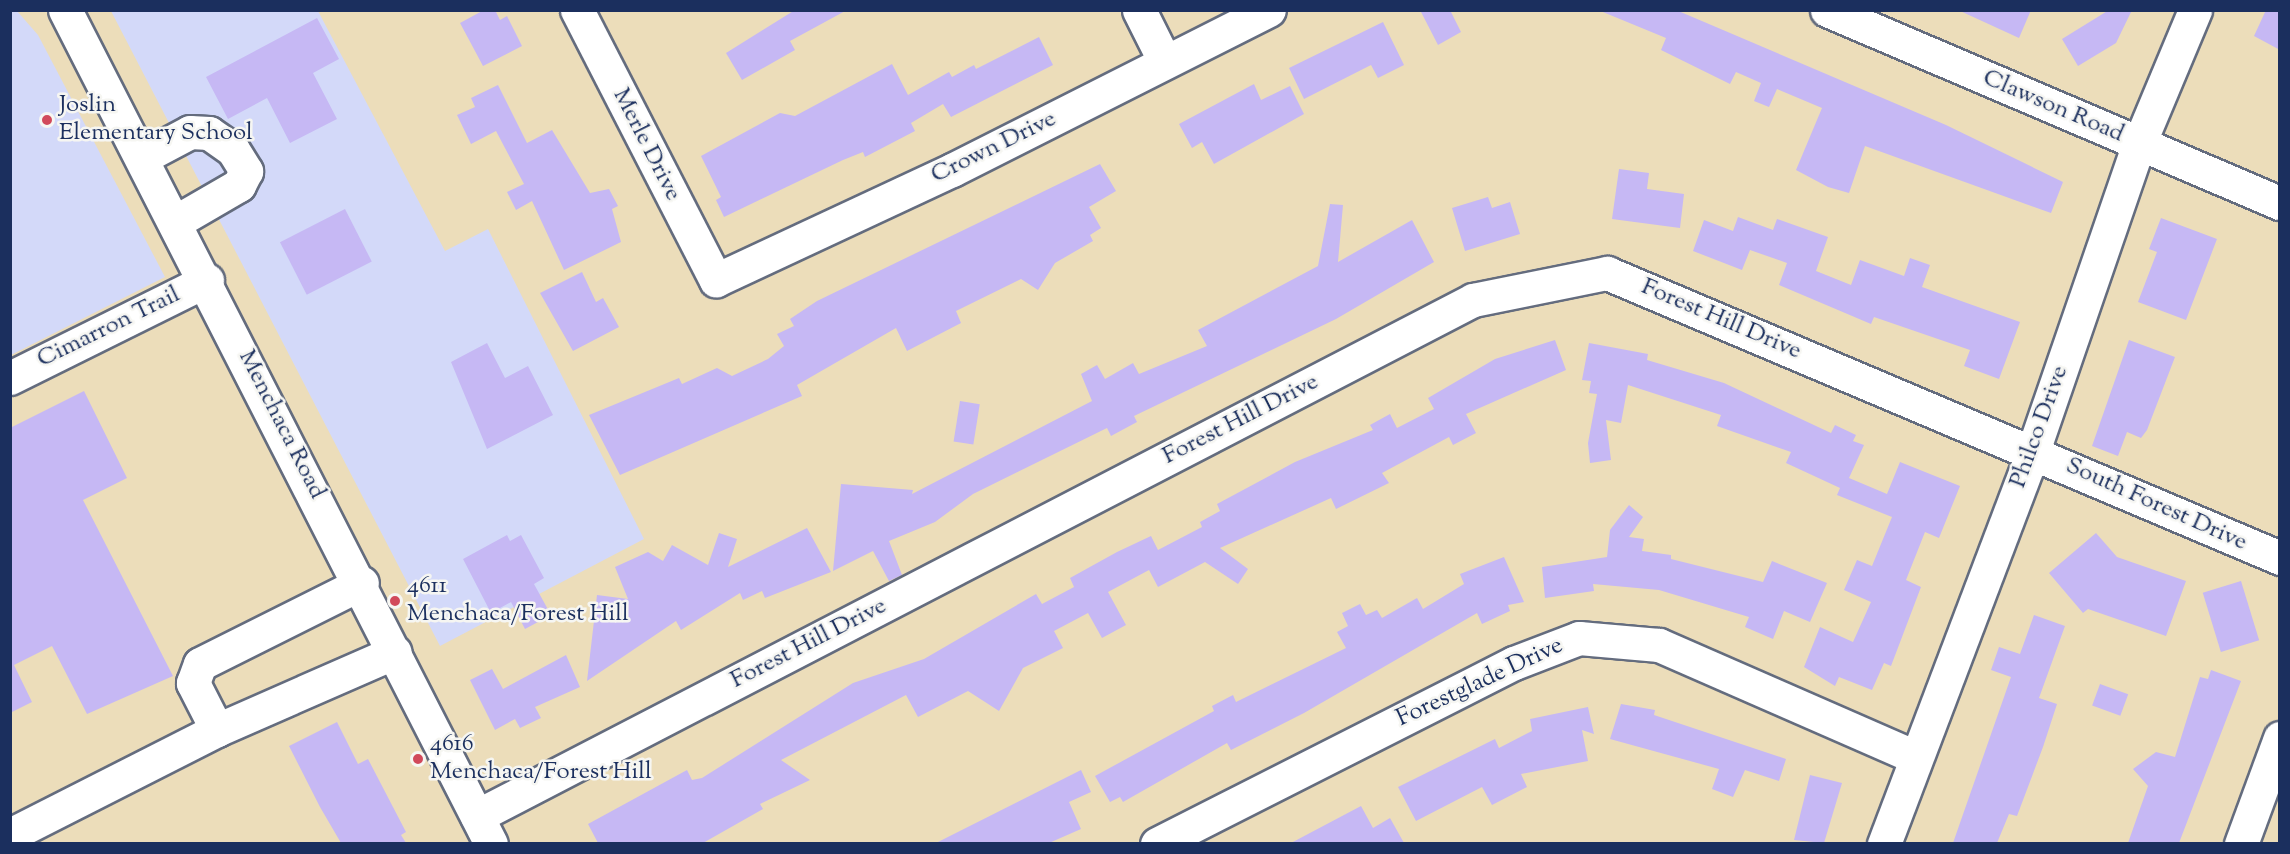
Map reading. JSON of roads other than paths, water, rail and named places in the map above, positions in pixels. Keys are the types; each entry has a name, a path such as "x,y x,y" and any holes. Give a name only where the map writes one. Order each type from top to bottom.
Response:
{"street":[{"name":"Menchaca Road","path":"65,10 177,221 362,583 484,830"},
{"name":"Merle Drive","path":"576,10 716,280"},
{"path":"1139,10 1165,62"},
{"name":"Crown Drive","path":"716,280 952,170 1269,10"},
{"name":"Clawson Road","path":"1827,10 2280,203"},
{"name":"Philco Drive","path":"1884,843 2033,451 2139,144 2195,10"},
{"path":"143,157 190,132 209,134 233,150 246,171 239,185 177,221"},
{"name":"Forest Hill Drive","path":"484,830 1473,300 1608,273 2033,451"},
{"name":"Cimarron Trail","path":"10,378 207,280"},
{"name":"South Forest Drive","path":"2033,451 2280,558"},
{"path":"217,730 193,683 200,664 362,583"},
{"name":"Forestglade Drive","path":"1157,843 1514,663 1579,638 1659,645 1915,757"},
{"path":"10,835 217,730 395,652"},
{"path":"2241,843 2280,738"}],"place":[{"name":"Joslin Elementary School","path":"47,120"},
{"name":"4611 Menchaca/Forest Hill","path":"395,601"},
{"name":"4616 Menchaca/Forest Hill","path":"418,759"}]}
